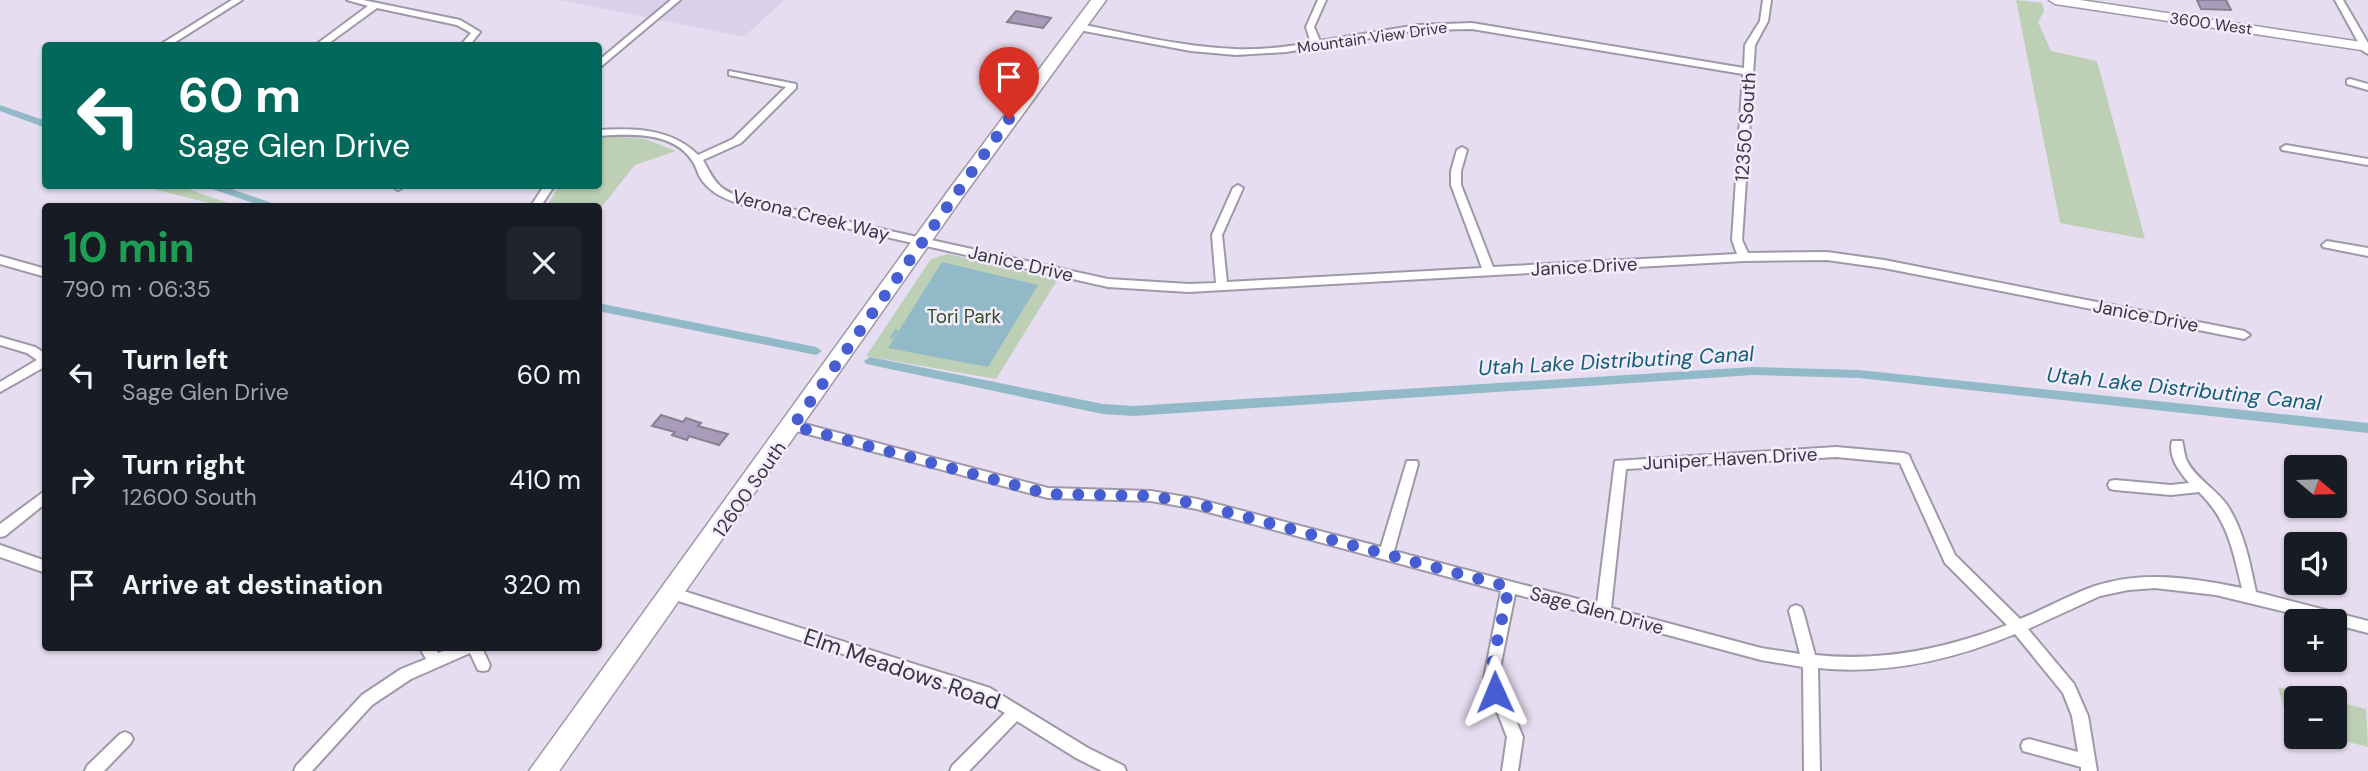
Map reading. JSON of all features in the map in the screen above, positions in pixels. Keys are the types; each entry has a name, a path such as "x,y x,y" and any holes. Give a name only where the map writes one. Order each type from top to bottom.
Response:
{"main road":[{"name":"12600 South","path":"543,771 674,594 923,241 1099,0"},
{"name":"3600 West","path":"2055,0 2367,48"}],"street":[{"path":"169,42 238,0"},
{"path":"351,0 460,23 476,32 467,42"},
{"path":"602,63 676,0"},
{"path":"1316,44 1310,27 1322,0"},
{"name":"12350 South","path":"1744,257 1737,240 1751,40 1764,21 1767,0"},
{"path":"2339,0 2367,48"},
{"path":"324,42 375,5"},
{"name":"Mountain View Drive","path":"1079,27 1224,51 1263,51 1433,26 1472,26 1749,72"},
{"path":"697,159 737,141 793,86 732,74"},
{"path":"2350,82 2368,87"},
{"name":"Verona Creek Way","path":"602,133 637,132 675,141 697,159 705,176 728,197 923,241"},
{"path":"2286,148 2368,162"},
{"path":"1462,150 1456,171 1456,185 1488,270"},
{"path":"1222,286 1217,235 1238,188"},
{"name":"Janice Drive","path":"923,241 1116,284 1164,288 1809,255 1864,260 2244,335"},
{"path":"2327,245 2368,252"},
{"path":"3,263 42,272"},
{"path":"0,341 31,350 42,357"},
{"path":"0,388 42,362"},
{"name":"Sage Glen Drive","path":"793,426 1048,494 1151,496 1197,504 1761,654 1810,663 1897,663 1933,657 2018,627 2088,594 2134,583 2187,585 2362,626"},
{"path":"2177,444 2181,465 2221,507 2231,525 2251,599"},
{"name":"Juniper Haven Drive","path":"1603,612 1620,464 1836,452 1904,458 1951,559 1984,596 2018,627"},
{"path":"1387,555 1412,464"},
{"path":"2115,485 2171,490 2202,486"},
{"path":"0,532 42,498"},
{"path":"0,551 42,566"},
{"path":"1509,587 1491,678 1515,737 1510,771"},
{"name":"Elm Meadows Road","path":"674,594 967,687 1017,711 1082,753 1118,771"},
{"path":"1796,611 1810,663 1812,771"},
{"path":"2018,627 2069,690 2080,716 2088,766 2029,746"},
{"path":"476,651 483,665"},
{"path":"302,771 366,700 431,654"},
{"path":"958,771 1017,711"},
{"path":"93,771 125,739"}],"shaded area":[{"path":"559,0 784,0 744,37"}],"green space":[{"path":"2016,0 2042,3 2044,11 2038,22 2051,51 2097,61 2145,239 2060,223"},
{"path":"602,138 645,139 676,151 635,165 602,206 602,203 549,203 557,189 602,189"},
{"path":"153,189 188,189 228,203 209,203"},
{"name":"Tori Park","path":"948,254 1058,279 996,379 866,356 931,259"},
{"path":"2278,687 2284,688 2284,708"},
{"path":"2347,704 2366,709 2368,747 2347,742"}],"water":[{"name":"Tori Park","path":"942,262 1038,285 988,367 888,348"}],"building":[{"path":"2197,0 2226,0 2231,10 2201,9"},
{"path":"1016,11 1051,18 1043,28 1007,22"},
{"path":"661,415 683,422 686,418 701,423 698,426 728,434 719,445 689,436 687,440 672,435 675,432 652,426"}],"waterway":[{"name":"Utah Lake Distributing Canal","path":"0,108 42,124"},
{"name":"Utah Lake Distributing Canal","path":"222,189 262,203"},
{"name":"Utah Lake Distributing Canal","path":"602,308 816,351"},
{"path":"892,337 896,331"},
{"name":"Utah Lake Distributing Canal","path":"870,361 1103,409 1134,411 1753,371 1859,374 2368,428"}],"route":[{"path":"1009,119 793,426 1048,494 1151,496 1197,504 1509,587 1492,665 1491,678 1495,692"}]}
